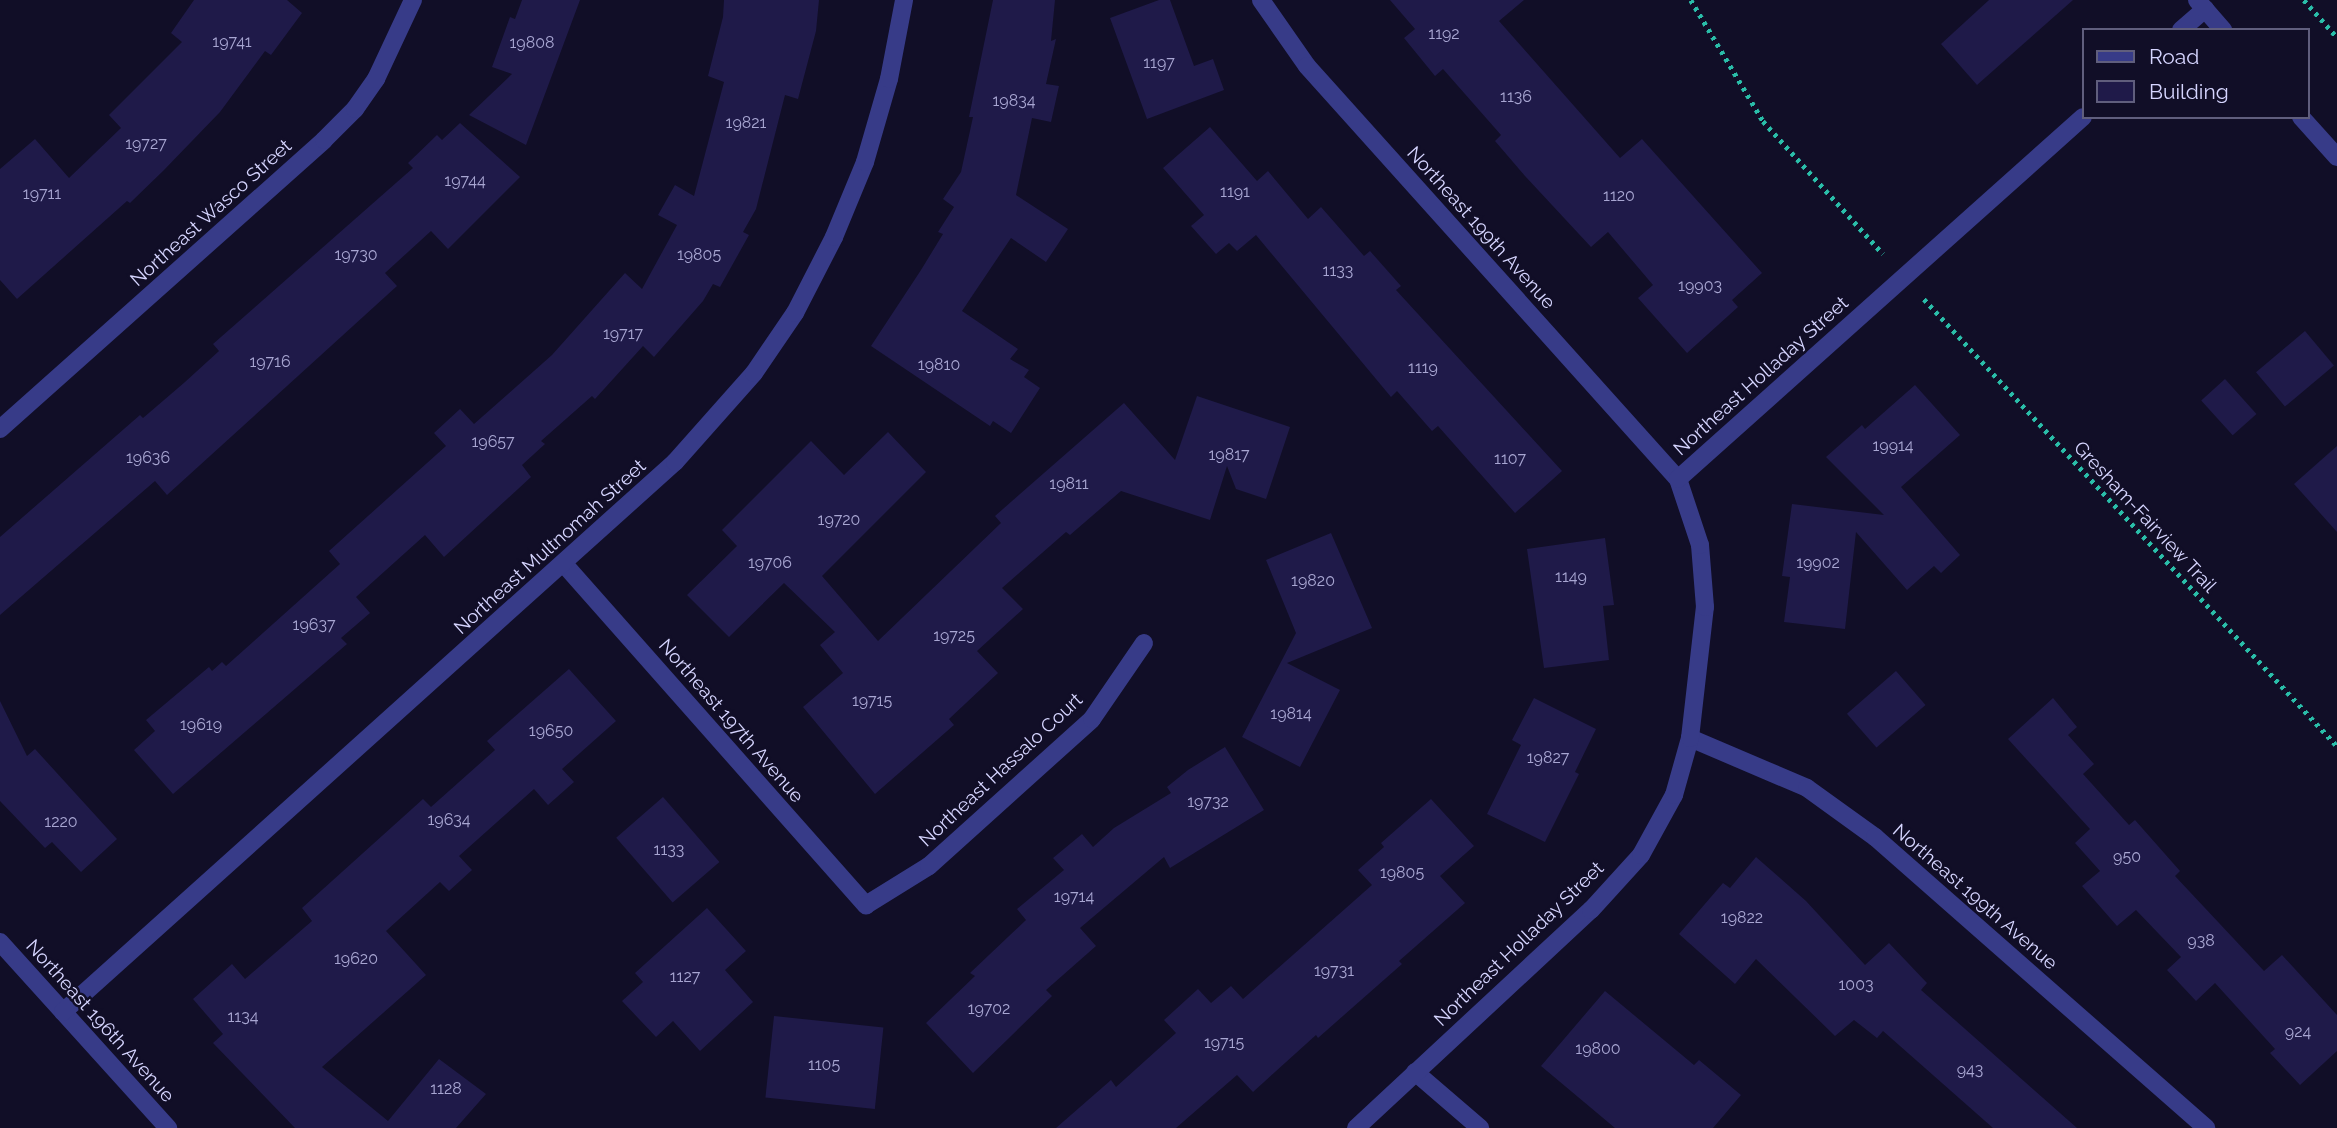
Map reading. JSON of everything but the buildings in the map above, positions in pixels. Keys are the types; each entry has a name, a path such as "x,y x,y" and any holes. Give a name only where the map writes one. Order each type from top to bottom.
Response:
{"street":[{"name":"Northeast Wasco Street","path":"0,429 324,140 355,109 376,79 413,0"},
{"name":"Northeast Multnomah Street","path":"63,1012 564,564 710,425 754,373 795,313 834,237 865,162 889,79 904,0"},
{"name":"Northeast 199th Avenue","path":"1261,0 1307,66 1678,479"},
{"path":"2183,28 2201,4 2221,28"},
{"name":"Northeast Holladay Street","path":"1356,1128 1591,910 1640,855 1674,795 1690,738 1704,607 1699,545 1678,479 2082,118"},
{"path":"2303,119 2337,158"},
{"name":"Northeast 197th Avenue","path":"564,564 866,905"},
{"name":"Northeast Hassalo Court","path":"866,905 929,866 1092,719 1144,643"},
{"name":"Northeast 199th Avenue","path":"1690,738 1807,788 1875,837 2206,1128"},
{"name":"Northeast 196th Avenue","path":"0,942 168,1128"},
{"path":"1415,1072 1480,1128"}],"path":[{"path":"1691,0 1763,121 1875,244"},
{"path":"2304,0 2337,37"},
{"name":"Gresham-Fairview Trail","path":"1933,308 2337,746"}]}
